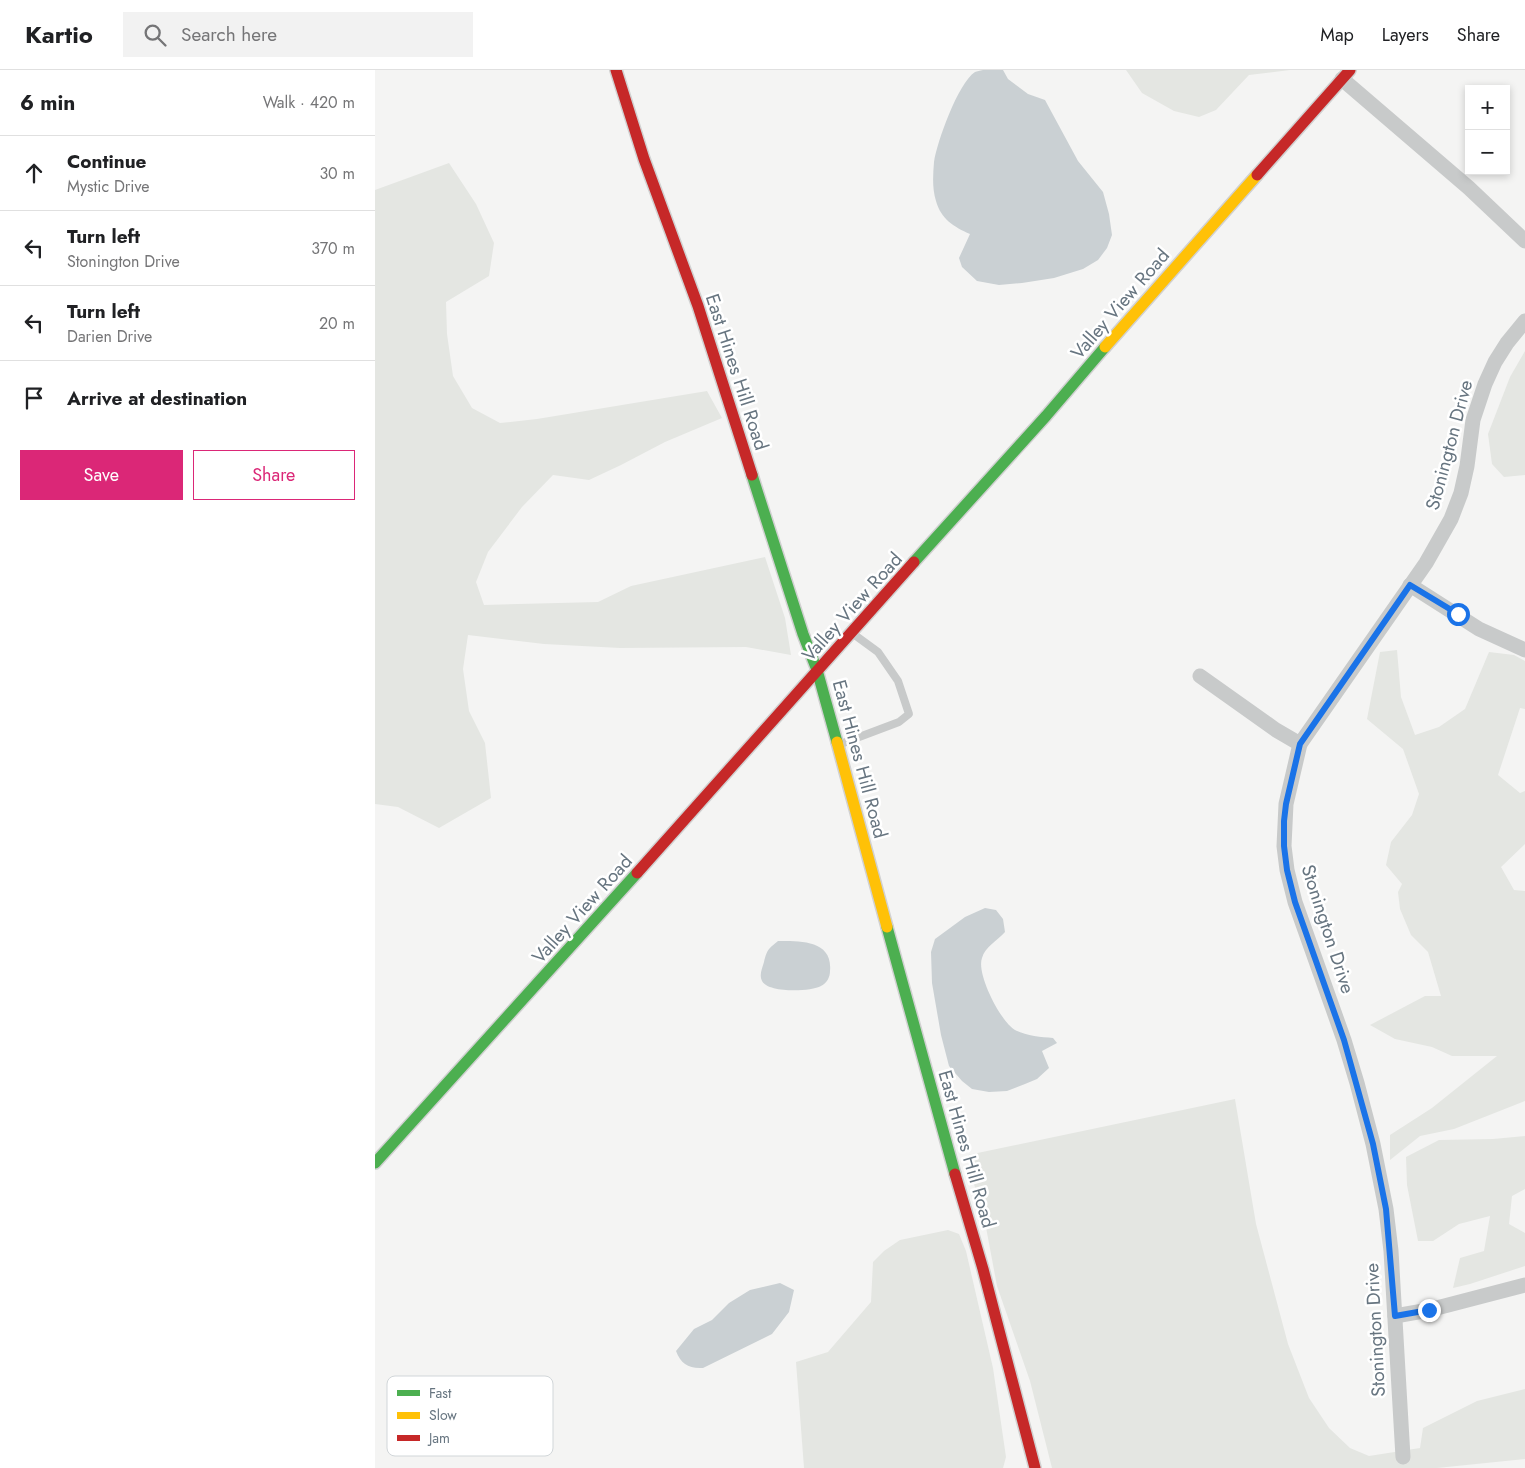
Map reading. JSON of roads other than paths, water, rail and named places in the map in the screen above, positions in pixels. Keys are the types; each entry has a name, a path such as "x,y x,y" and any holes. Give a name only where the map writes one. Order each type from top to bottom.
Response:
{"street":[{"name":"East Hines Hill Road","path":"615,70 644,159 698,306 800,624 817,670 939,1119 983,1269 1035,1468"},
{"name":"Valley View Road","path":"375,1164 719,783 817,670 1046,416 1346,74"},
{"path":"1346,74 1525,240"},
{"name":"Stonington Drive","path":"1403,1457 1395,1316 1386,1209 1373,1144 1344,1040 1295,902 1287,870 1284,846 1286,804 1300,744 1440,542 1461,492 1467,466 1473,420 1485,384 1495,362 1507,343 1525,321"},
{"path":"1410,585 1479,629 1525,650"},
{"path":"1199,676 1276,730 1300,744"},
{"path":"1395,1316 1429,1310 1525,1285"}],"lane":[{"path":"838,746 899,722 909,714 898,681 878,652 852,633"}]}
